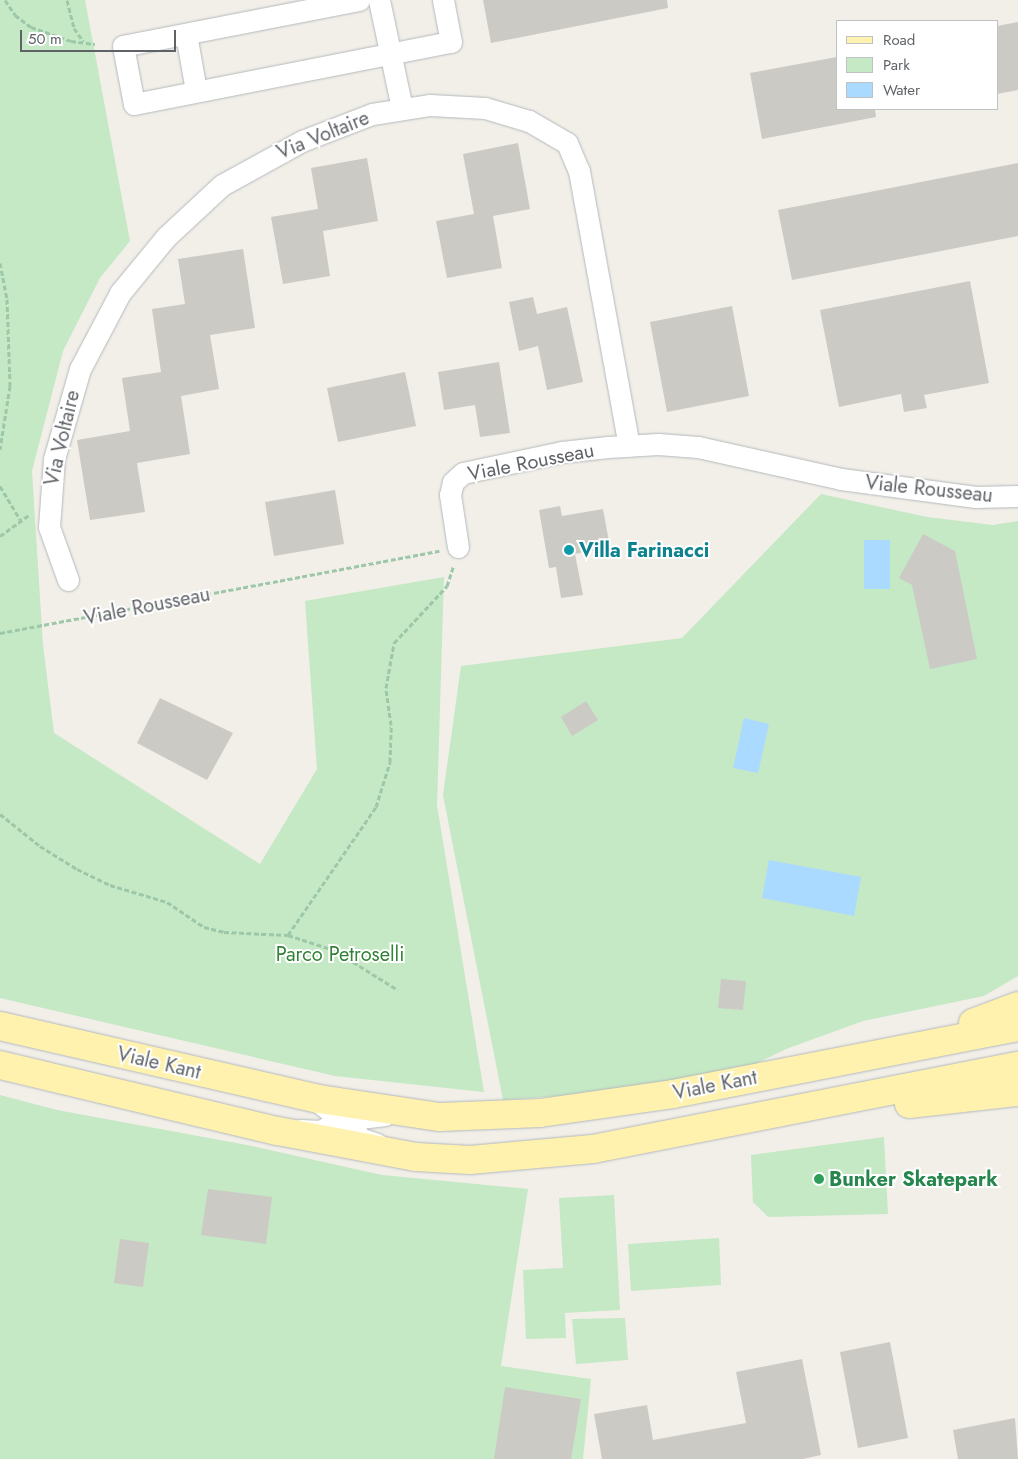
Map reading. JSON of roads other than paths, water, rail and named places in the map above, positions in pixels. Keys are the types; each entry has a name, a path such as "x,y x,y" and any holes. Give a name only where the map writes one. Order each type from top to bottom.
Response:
{"main road":[{"path":"914,1047 1018,1006"},
{"name":"Viale Kant","path":"0,1026 319,1099 408,1114 469,1116 570,1109 673,1094 1018,1027"},
{"name":"Viale Kant","path":"0,1064 278,1131 416,1157 470,1160 593,1149 1018,1066"},
{"path":"832,1103 903,1104 1018,1092"}],"street":[{"path":"359,0 123,46 134,104 451,42 443,0"},
{"path":"379,0 402,108"},
{"path":"186,34 196,91"},
{"name":"Via Voltaire","path":"68,580 50,527 54,458 63,419 84,358 128,282 182,220 235,176 326,130 402,108 452,105 505,112 547,129 570,148 579,171 629,445"},
{"name":"Viale Rousseau","path":"458,547 450,495 453,482 464,473 562,452 629,445 698,448 841,479 970,496 1018,496"},
{"name":"Viale Kant","path":"278,1131 322,1134 332,1130 337,1122 336,1113 319,1099"},
{"name":"Viale Kant","path":"408,1114 360,1118 354,1124 355,1134 374,1144 470,1160"}],"water":[{"path":"864,540 890,540 890,589 864,589"},
{"path":"744,718 769,724 758,773 733,768"},
{"path":"769,860 861,877 854,916 762,898"}],"place":[{"name":"Villa Farinacci","path":"569,550"},
{"name":"Bunker Skatepark","path":"819,1179"}],"park label":[{"name":"Parco Petroselli","path":"340,954"}]}
